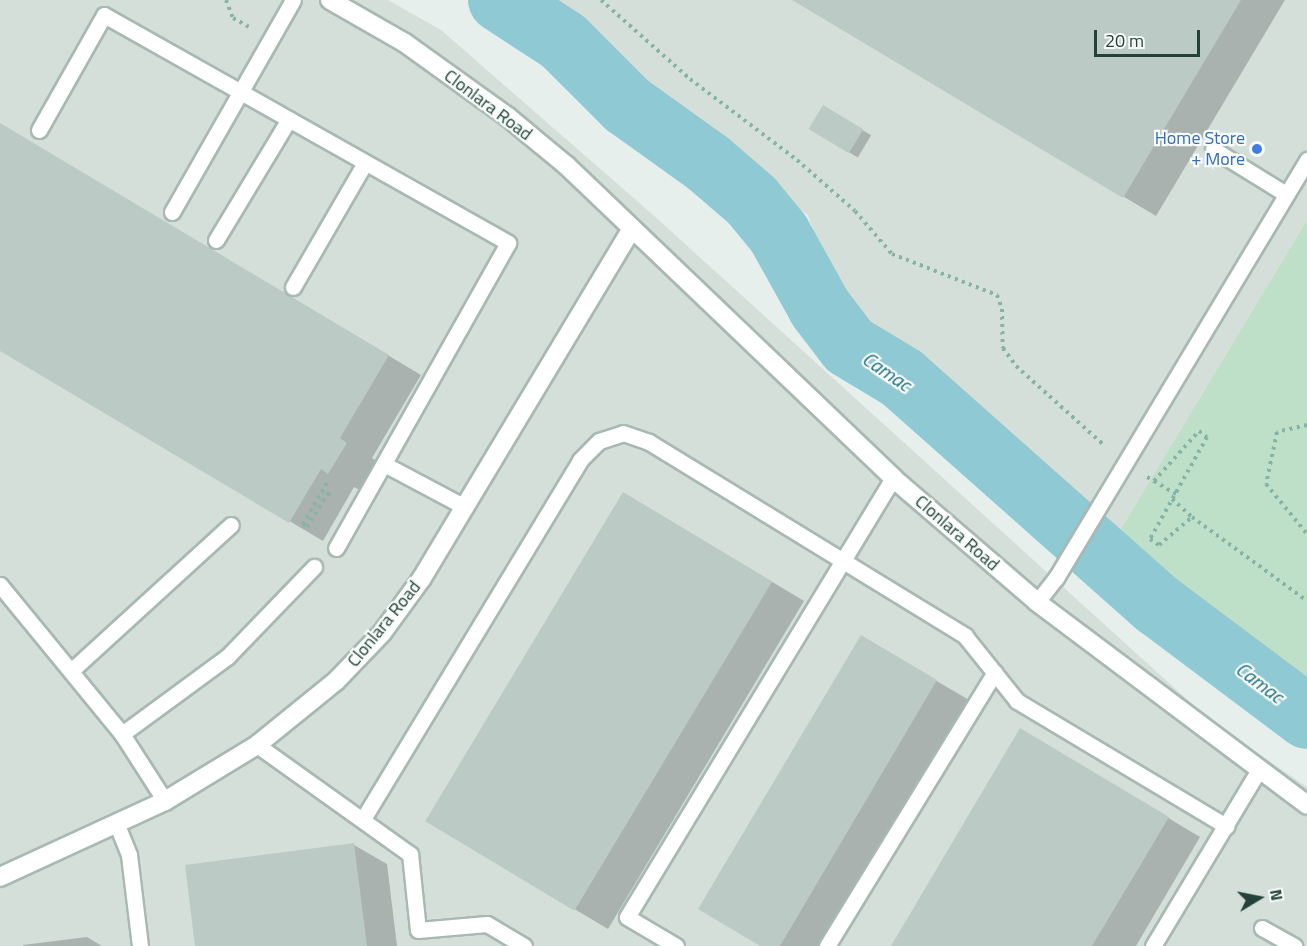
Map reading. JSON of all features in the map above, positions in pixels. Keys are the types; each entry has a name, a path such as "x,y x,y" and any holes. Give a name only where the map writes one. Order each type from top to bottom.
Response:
{"street":[{"name":"Clonlara Road","path":"330,0 405,43 508,117 632,230 893,478 1037,602 1258,771 1307,805"},
{"name":"Clonlara Road","path":"0,877 165,801 257,745 336,681 382,633 422,578 632,230"}],"lane":[{"path":"171,212 293,0"},
{"path":"39,130 104,15 508,243 336,548"},
{"path":"216,240 289,119"},
{"path":"1213,149 1286,194"},
{"path":"1037,602 1066,562 1307,160"},
{"path":"293,287 365,163"},
{"path":"363,819 580,460 599,441 623,433 649,442 964,636 1017,701 1226,826"},
{"path":"384,464 465,507"},
{"path":"676,946 627,917 840,561 893,478"},
{"path":"72,670 231,525"},
{"path":"122,734 228,656 314,567"},
{"path":"0,585 72,670 122,734 165,801"},
{"path":"827,946 995,672"},
{"path":"257,745 278,763 363,819 410,854 420,946"},
{"path":"1153,946 1258,771"},
{"path":"117,825 129,855 140,946"},
{"path":"418,930 487,924 524,946"},
{"path":"1262,928 1294,946"}],"path":[{"path":"226,0 233,18 271,39"},
{"path":"601,0 690,79 797,160 855,211 892,254 997,295 1002,309 1003,348 1016,366 1125,462 1176,494"},
{"path":"1307,425 1277,432 1266,484 1307,534"},
{"path":"1154,481 1199,431 1207,437 1150,539 1159,545 1192,517"},
{"path":"1172,500 1307,601"}],"shaded area":[{"path":"0,0 388,0 441,30 652,214 1212,722 1307,787 1307,946 0,946"},
{"path":"522,0 1307,0 1307,220 1113,542 1073,510 1009,440 833,306 826,269 808,215 770,190"}],"green space":[{"path":"1307,220 1307,732 1100,572 1113,542"}],"building":[{"path":"792,0 1241,0 1123,198"},
{"path":"823,105 863,129 849,153 809,129"},
{"path":"0,123 389,355 340,438 347,443 328,474 321,469 289,523 0,351"},
{"path":"623,492 772,582 574,911 425,821"},
{"path":"861,635 937,680 780,946 760,946 698,909"},
{"path":"1020,728 1169,817 1092,946 891,946"},
{"path":"354,843 367,946 195,946 185,865"}],"waterway":[{"name":"Camac","path":"500,0 563,41 627,105 708,163 752,201 779,234 820,308 849,346 902,378 1158,605 1307,717"}],"place":[{"name":"Home Store + More","path":"1257,149"}]}
